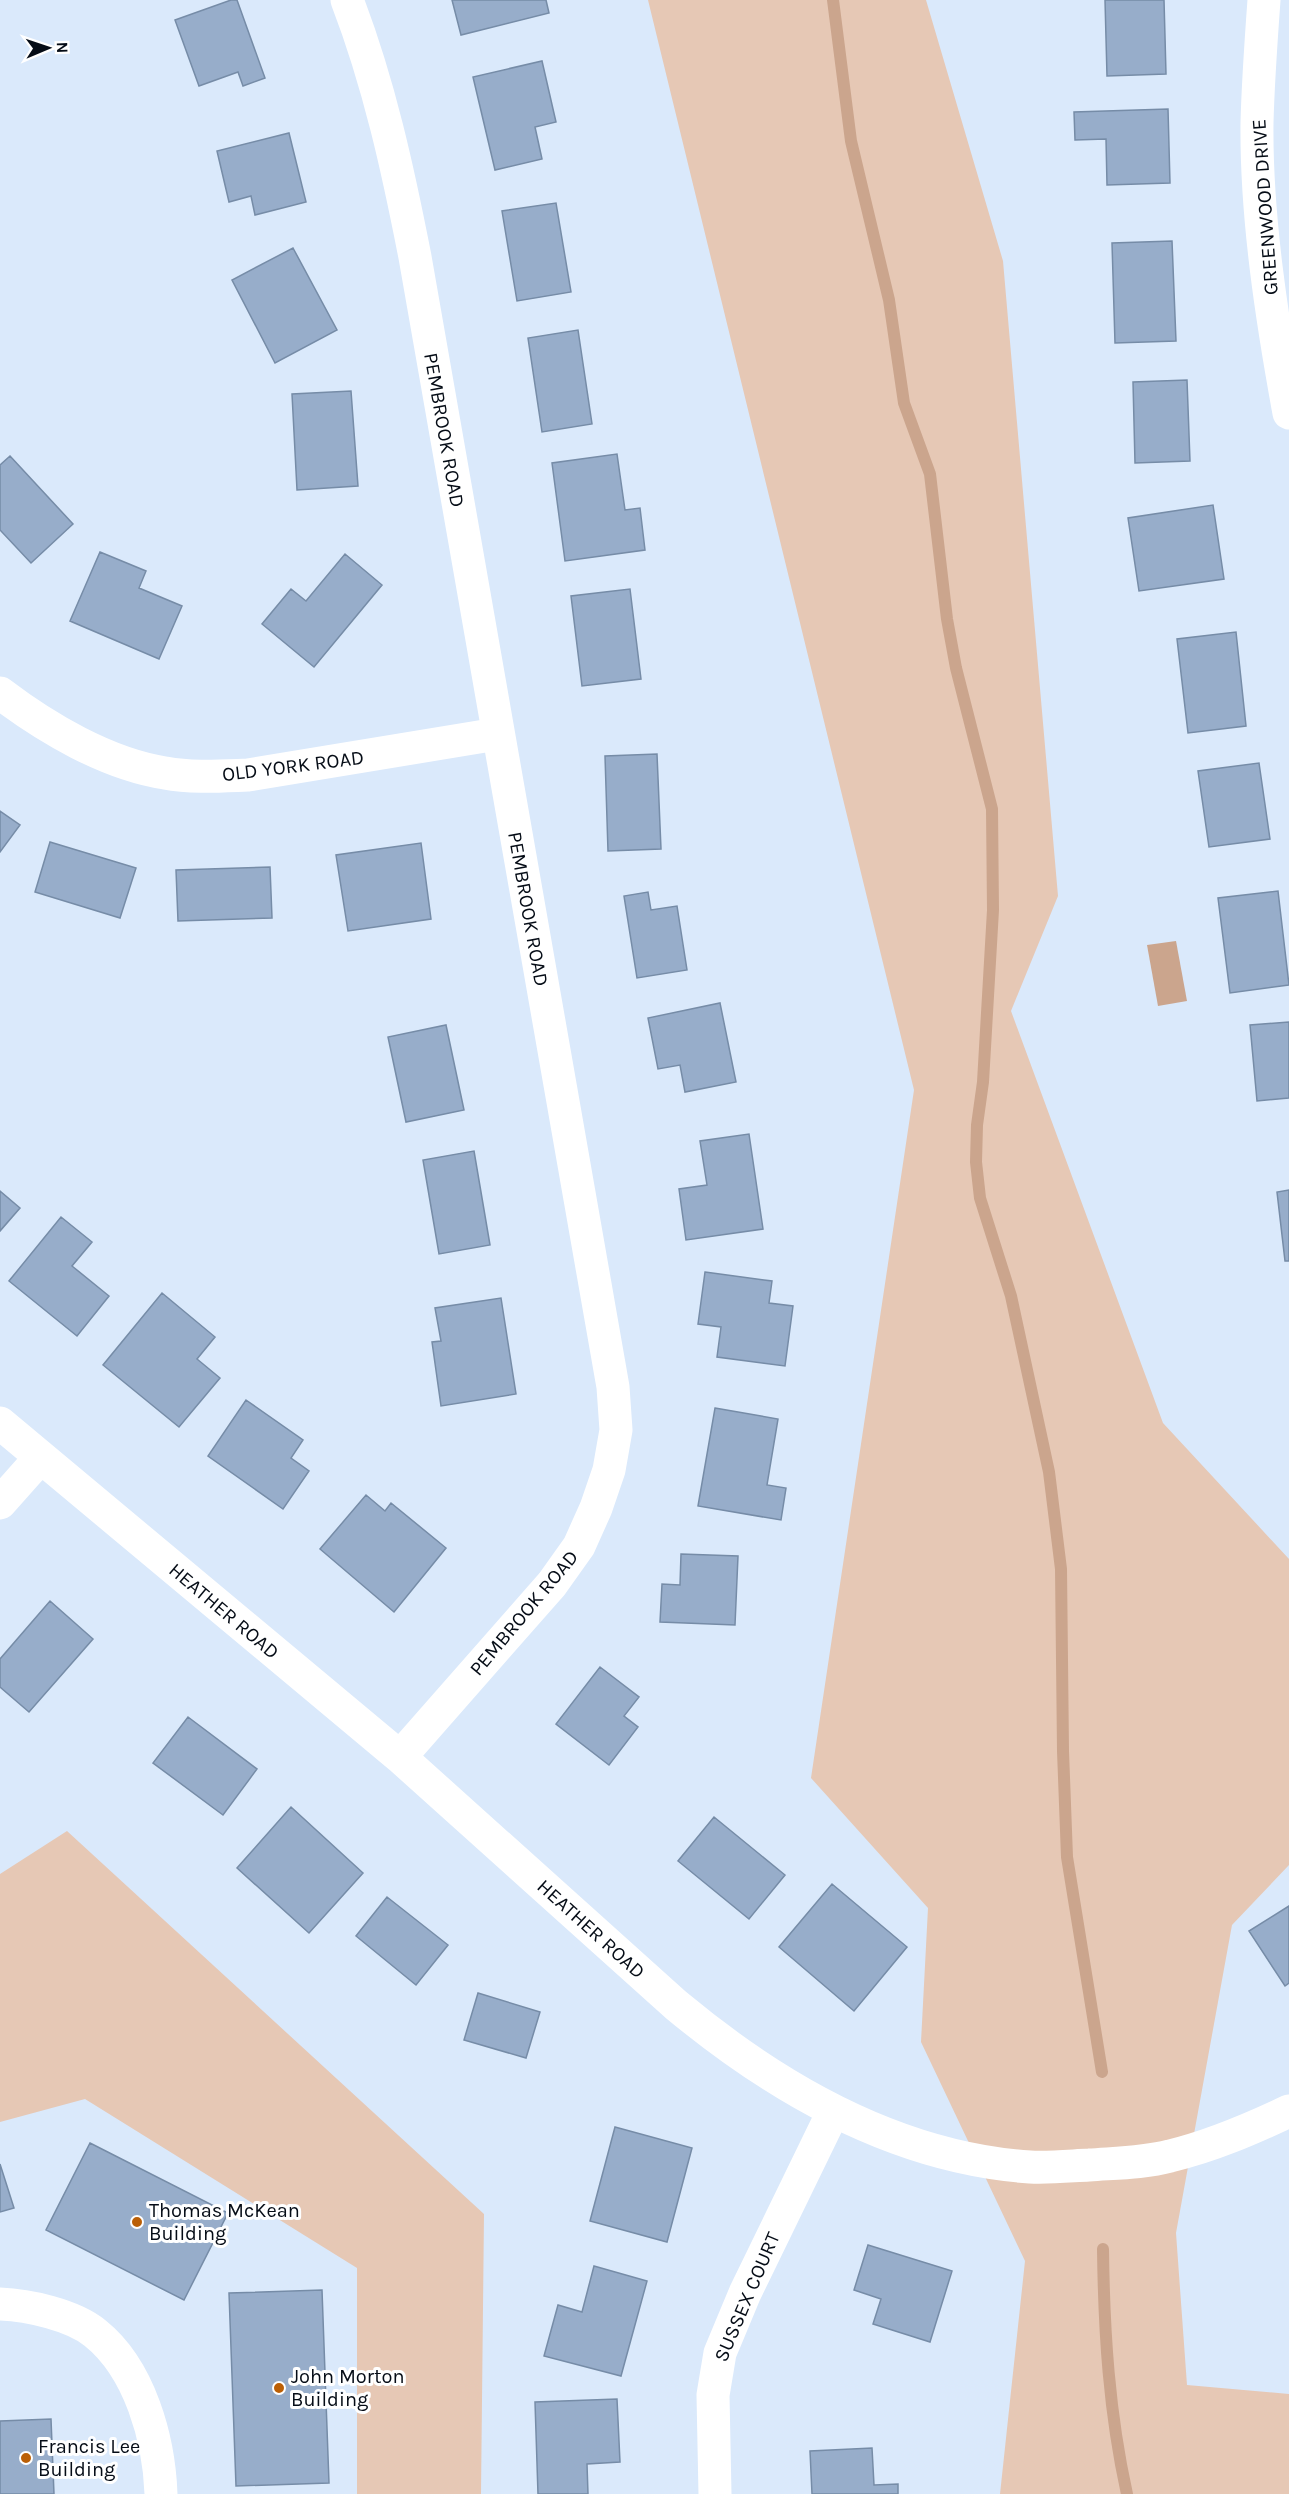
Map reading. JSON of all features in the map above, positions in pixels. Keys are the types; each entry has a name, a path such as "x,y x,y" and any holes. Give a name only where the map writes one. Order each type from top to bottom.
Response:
{"street":[{"name":"PEMBROOK ROAD","path":"347,0 370,71 401,183 613,1387 616,1430 609,1470 596,1508 579,1546 552,1584 400,1757"},
{"name":"GREENWOOD DRIVE","path":"1264,0 1257,124 1261,201 1269,287 1289,413"},
{"name":"OLD YORK ROAD","path":"0,693 27,714 60,733 123,762 164,773 206,776 248,775 497,734"},
{"name":"HEATHER ROAD","path":"0,1423 400,1757 717,2040 763,2071 833,2112 892,2136 945,2152 998,2164 1032,2167 1132,2163 1169,2156 1236,2135 1289,2111"},
{"path":"0,1503 40,1458"},
{"name":"SUSSEX COURT","path":"715,2494 713,2395 720,2353 740,2303 833,2112"},
{"path":"0,2304 23,2306 80,2324 96,2333 126,2368 148,2418 156,2443 161,2494"}],"shaded area":[{"path":"648,0 926,0 1003,261 1058,896 1011,1011 1163,1423 1289,1559 1289,1865 1232,1925 1176,2233 1187,2385 1289,2394 1289,2494 1000,2494 1025,2261 921,2042 928,1908 811,1778 914,1090"},
{"path":"1176,941 1187,1001 1158,1006 1147,945"},
{"path":"67,1831 484,2214 481,2494 357,2494 357,2268 85,2099 0,2122 0,1874"}],"building":[{"path":"231,0 237,0 265,78 243,86 238,72 199,86 175,20"},
{"path":"452,0 546,0 549,13 461,35"},
{"path":"1105,0 1164,0 1166,74 1107,76"},
{"path":"542,61 556,122 535,127 542,159 495,170 473,77"},
{"path":"1168,109 1170,183 1107,185 1106,139 1075,140 1074,112"},
{"path":"289,133 306,202 255,215 251,196 229,202 217,151"},
{"path":"556,203 571,292 517,301 502,211"},
{"path":"1172,241 1176,341 1115,343 1112,243"},
{"path":"293,248 337,330 275,363 232,280"},
{"path":"578,330 592,424 542,432 528,338"},
{"path":"1187,380 1190,461 1135,463 1133,382"},
{"path":"351,391 358,486 297,490 292,394"},
{"path":"617,454 625,510 640,508 645,550 565,561 552,463"},
{"path":"10,456 73,524 31,563 0,530 0,465"},
{"path":"1213,505 1224,579 1139,591 1128,518"},
{"path":"100,552 146,571 139,588 182,606 159,659 70,621"},
{"path":"345,554 382,585 314,667 262,624 291,589 306,601"},
{"path":"630,589 641,679 582,686 571,596"},
{"path":"1236,632 1246,726 1188,733 1177,639"},
{"path":"657,754 661,849 608,851 605,756"},
{"path":"1259,763 1270,839 1209,847 1198,771"},
{"path":"0,811 20,825 0,852"},
{"path":"50,842 136,868 120,918 35,892"},
{"path":"421,843 431,919 348,931 336,855"},
{"path":"270,867 272,918 178,921 176,870"},
{"path":"1278,891 1289,985 1230,993 1218,898"},
{"path":"648,892 651,910 677,906 687,970 637,978 624,896"},
{"path":"720,1003 736,1082 685,1092 680,1065 658,1069 648,1018"},
{"path":"1289,1022 1289,1098 1257,1101 1250,1025"},
{"path":"446,1025 464,1110 406,1122 388,1037"},
{"path":"749,1134 763,1229 686,1240 679,1189 707,1185 700,1141"},
{"path":"474,1151 490,1245 439,1254 423,1160"},
{"path":"1289,1190 1289,1261 1285,1261 1277,1192"},
{"path":"0,1191 20,1208 0,1231"},
{"path":"61,1217 92,1242 72,1266 109,1296 77,1336 9,1281"},
{"path":"705,1272 772,1281 769,1303 793,1306 785,1366 717,1357 721,1327 698,1324"},
{"path":"162,1293 215,1337 197,1359 220,1378 179,1427 103,1365"},
{"path":"501,1298 516,1394 441,1406 432,1342 441,1341 435,1308"},
{"path":"246,1400 303,1440 291,1458 309,1471 283,1509 208,1456"},
{"path":"715,1408 778,1419 767,1485 786,1488 781,1520 698,1506"},
{"path":"366,1495 385,1511 391,1503 446,1548 394,1612 320,1549"},
{"path":"681,1554 738,1556 735,1625 660,1622 662,1584 680,1585"},
{"path":"50,1601 93,1639 29,1712 0,1687 0,1659"},
{"path":"600,1667 639,1697 624,1716 638,1727 609,1765 556,1724"},
{"path":"188,1717 257,1769 223,1815 153,1763"},
{"path":"291,1807 363,1873 309,1933 237,1868"},
{"path":"714,1817 785,1875 749,1919 678,1861"},
{"path":"832,1884 907,1947 854,2011 779,1947"},
{"path":"387,1897 448,1945 416,1985 356,1936"},
{"path":"1289,1906 1289,1983 1285,1986 1249,1931"},
{"path":"478,1993 540,2012 526,2058 464,2040"},
{"path":"615,2127 692,2148 667,2242 590,2221"},
{"name":"Thomas McKean Building","path":"90,2143 228,2213 184,2300 46,2230"},
{"path":"0,2164 14,2208 0,2212"},
{"path":"868,2245 952,2271 930,2342 873,2324 881,2299 854,2290"},
{"path":"594,2266 647,2281 621,2376 544,2356 558,2305 582,2312"},
{"name":"John Morton Building","path":"322,2290 329,2483 236,2486 229,2293"},
{"path":"617,2399 620,2462 587,2464 588,2494 538,2494 535,2402"},
{"name":"Francis Lee Building","path":"51,2419 54,2494 0,2494 0,2421"},
{"path":"872,2448 874,2485 898,2484 898,2494 812,2494 810,2451"}],"waterway":[{"path":"833,0 851,141 889,300 904,403 930,474 947,619 956,668 992,809 993,910 976,1162 980,1198 1011,1296 1049,1472 1061,1569 1067,1857 1102,2072"},
{"path":"1103,2249 1112,2403 1127,2494"}],"place":[{"name":"Thomas McKean Building","path":"137,2222"},
{"name":"John Morton Building","path":"279,2388"},
{"name":"Francis Lee Building","path":"26,2458"}]}
